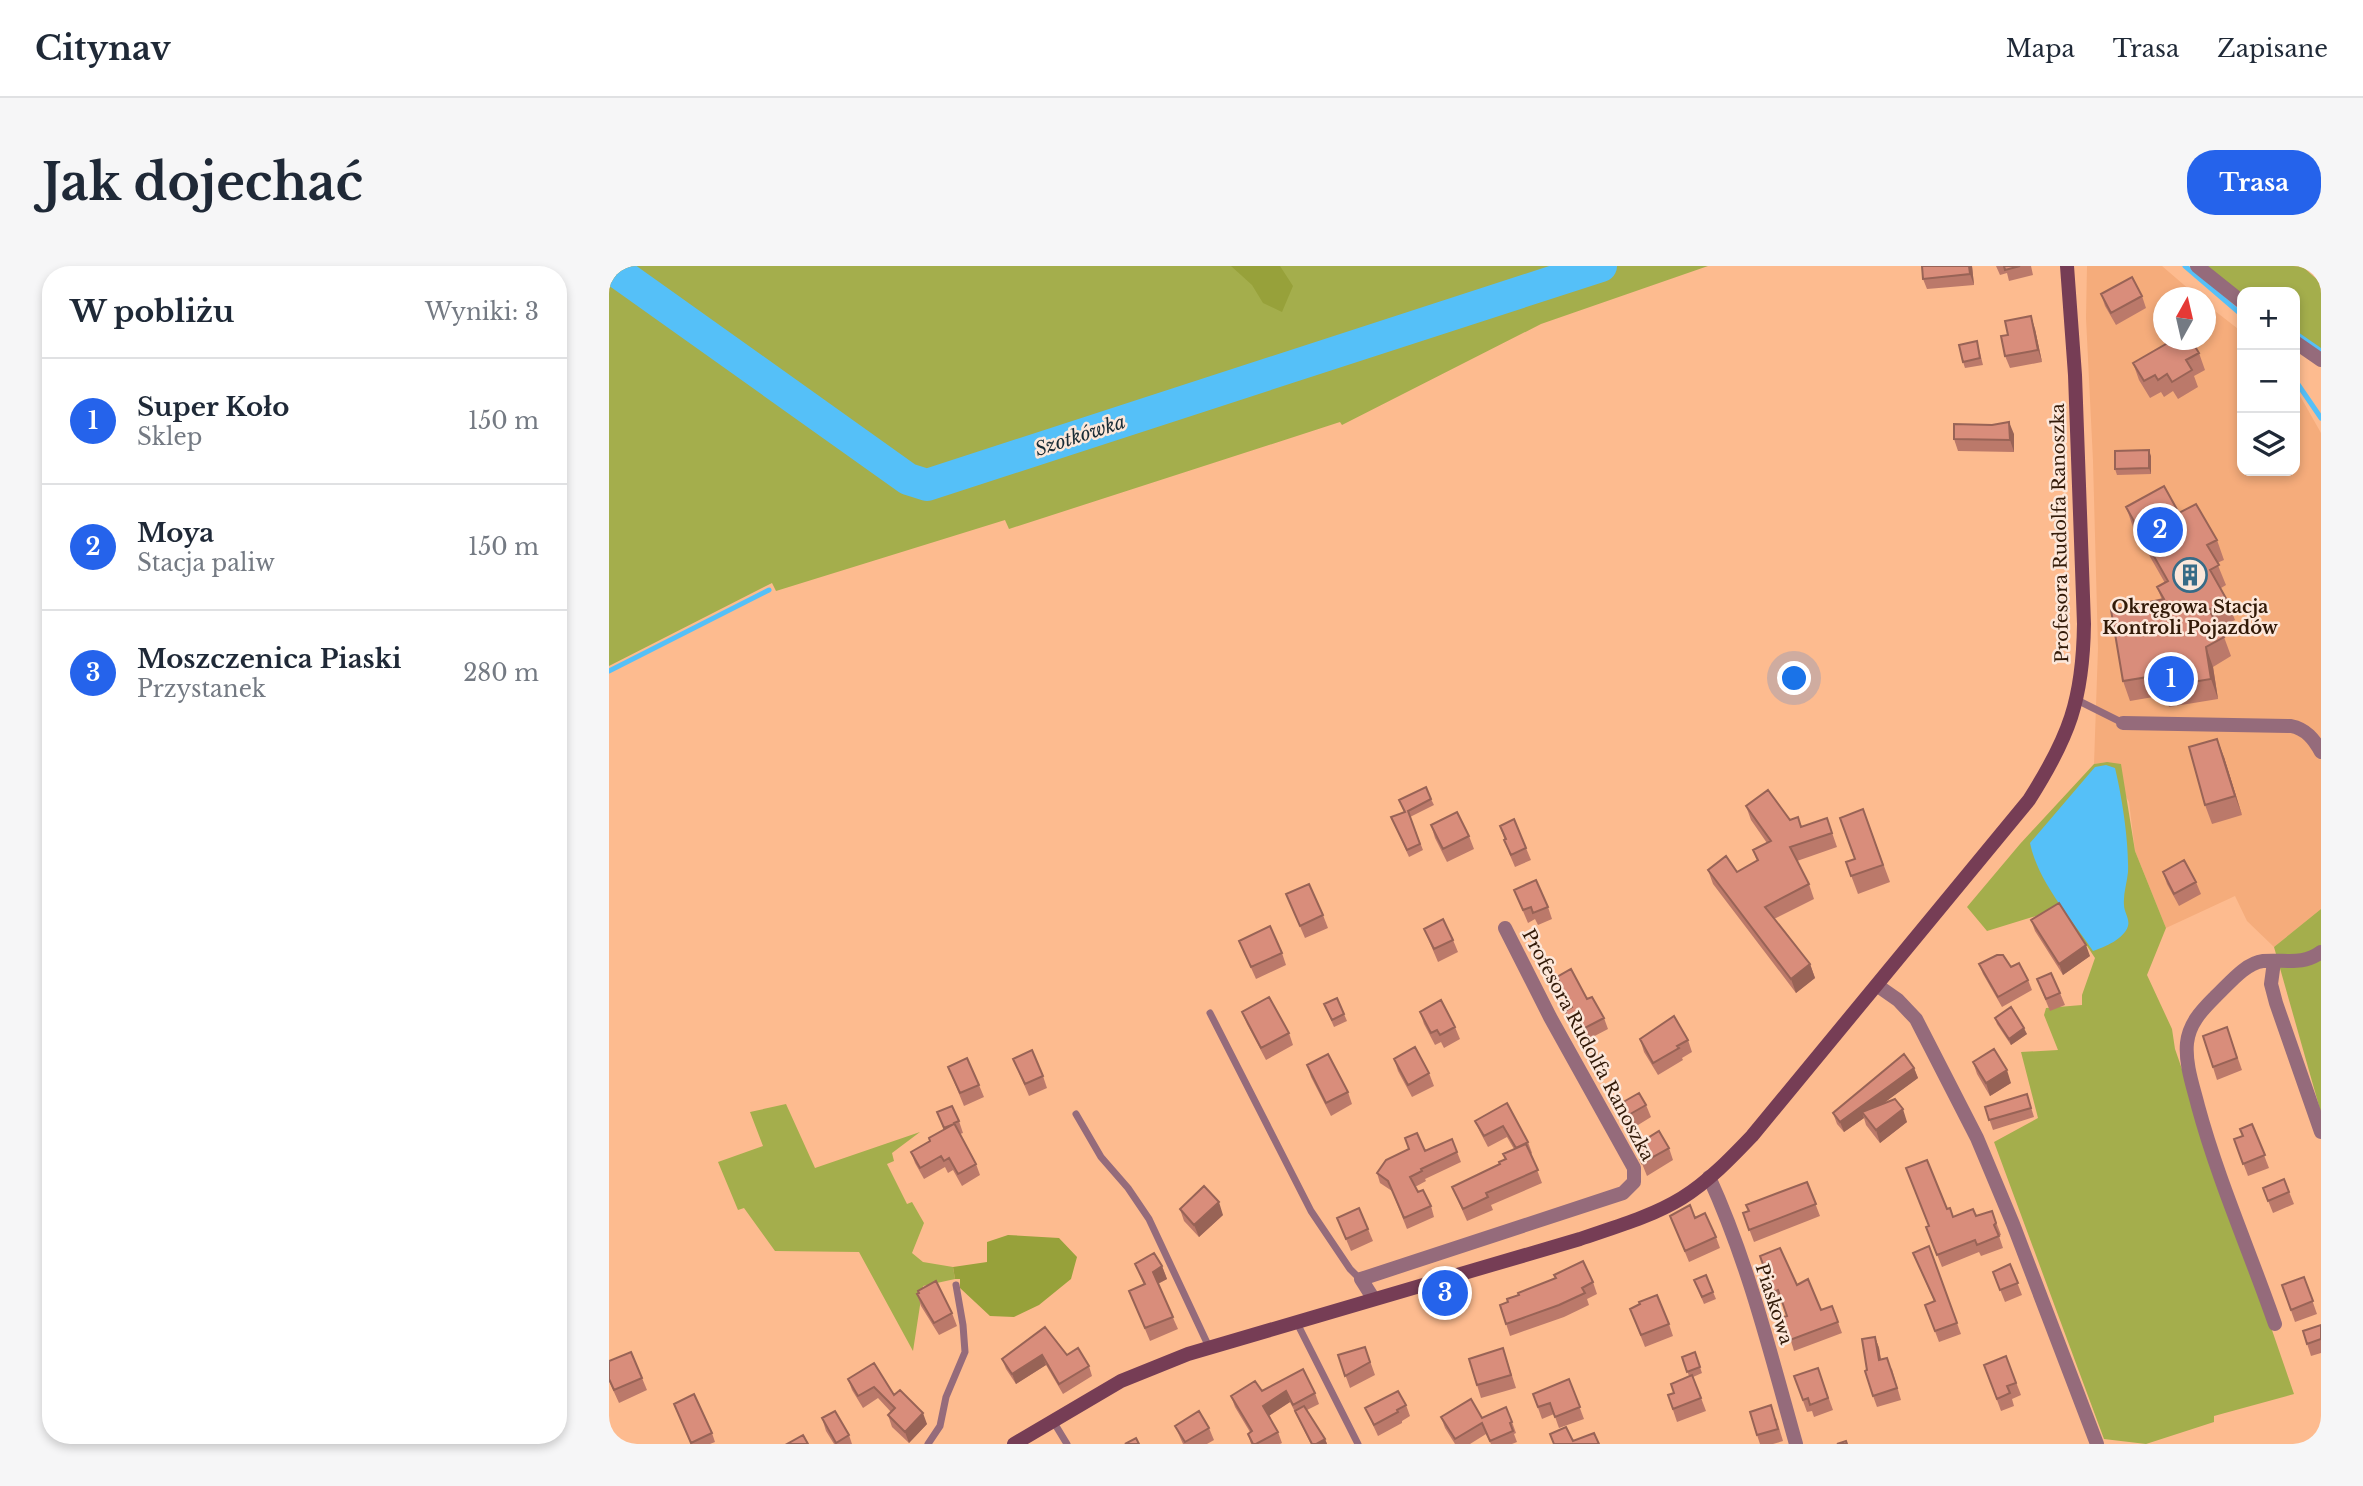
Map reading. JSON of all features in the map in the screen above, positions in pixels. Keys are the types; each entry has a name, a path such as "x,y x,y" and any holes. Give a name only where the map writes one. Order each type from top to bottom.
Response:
{"street":[{"name":"Profesora Rudolfa Ranoszka","path":"1014,1444 1121,1381 1188,1354 1580,1239 1644,1217 1683,1197 1710,1177 1752,1136 2029,800 2052,764 2071,721 2084,665 2084,624 2075,375 2067,266"},
{"path":"2197,266 2237,298"},
{"path":"2300,345 2321,360"},
{"path":"2123,723 2291,726 2315,740 2321,752"},
{"name":"Profesora Rudolfa Ranoszka","path":"1361,1279 1623,1194 1634,1182 1634,1168 1550,1017 1505,929"},
{"path":"2276,1326 2208,1137 2188,1065 2187,1043 2198,1015 2251,965 2263,961 2296,962 2312,959 2321,952"},
{"path":"2274,962 2271,984 2276,1003 2321,1132"},
{"path":"1878,986 1898,1000 1916,1019 1981,1148 2097,1444"},
{"name":"Piaskowa","path":"1710,1177 1756,1306 1796,1444"},
{"path":"1361,1279 1373,1298"}],"lane":[{"path":"2077,700 2123,723"},
{"path":"1210,1013 1311,1211 1350,1269 1361,1279"},
{"path":"1076,1114 1101,1157 1128,1188 1149,1219 1209,1347"},
{"path":"928,1444 940,1426 946,1397 965,1352 964,1325 956,1285"},
{"path":"1295,1321 1358,1444"},
{"path":"1053,1421 1067,1444"}],"shaded area":[{"path":"2087,266 2162,266 2186,287 2153,287 2153,350 2216,350 2216,312 2237,328 2237,476 2300,476 2300,396 2321,433 2321,909 2274,947 2247,921 2235,896 2166,928 2135,851 2129,802 2107,762 2094,764 2098,648 2086,318"}],"green space":[{"path":"609,266 1708,266 1541,324 1342,425 1340,422 1009,529 1005,520 776,591 772,583 609,666"},
{"path":"1231,266 1280,266 1293,286 1282,312 1263,303 1252,285"},
{"path":"2206,266 2302,266 2321,283 2321,353 2300,338 2300,287 2237,287 2237,291"},
{"path":"2094,764 2121,764 2135,851 2166,928 2147,975 2172,1029 2175,1049 2294,1394 2214,1416 2214,1422 2146,1444 2104,1439 1994,1142 2038,1118 2021,1052 2058,1050 2044,1015 2046,1008 2082,1005 2082,995 2095,958 2062,908 1987,931 1967,907 2020,844"},
{"path":"2321,909 2321,1113 2274,947"},
{"path":"786,1104 815,1168 920,1132 892,1153 894,1161 887,1164 907,1204 912,1202 924,1223 912,1253 923,1262 953,1267 955,1279 923,1286 913,1351 859,1252 775,1251 744,1208 738,1210 718,1162 763,1146 750,1112"},
{"path":"1008,1235 1059,1238 1077,1257 1071,1279 1039,1305 1014,1317 990,1316 960,1288 960,1279 955,1279 953,1267 987,1262 987,1242"}],"water":[{"path":"2106,765 2115,768 2125,820 2128,872 2124,908 2128,923 2126,931 2118,939 2093,951 2048,886 2030,843 2095,767"}],"building":[{"path":"1922,266 1969,266 1970,274 1923,279"},
{"path":"2004,266 2020,266 2005,270"},
{"path":"2132,277 2142,296 2111,313 2101,294"},
{"path":"2031,316 2038,350 2005,356 2001,336 2008,335 2005,321"},
{"path":"1977,341 1980,358 1963,362 1959,345"},
{"path":"2156,350 2197,350 2199,353 2186,360 2192,370 2172,382 2167,374 2158,380 2155,375 2144,381 2133,363"},
{"path":"2009,422 2010,440 1954,439 1954,424 1992,425"},
{"path":"2149,450 2149,468 2115,469 2115,451"},
{"path":"2164,486 2179,513 2196,504 2217,540 2207,545 2219,565 2210,570 2227,600 2209,610 2224,637 2206,647 2211,679 2162,687 2160,675 2123,681 2111,610 2164,599 2157,587 2168,581 2126,507"},
{"path":"2217,739 2235,796 2205,805 2189,747"},
{"path":"1426,787 1431,799 1408,811 1420,844 1407,850 1391,817 1405,812 1399,800"},
{"path":"1768,790 1790,820 1798,817 1801,827 1827,818 1832,833 1790,847 1809,884 1765,907 1810,964 1791,979 1708,870 1726,856 1737,872 1758,860 1753,850 1771,841 1746,806"},
{"path":"1863,809 1883,865 1851,876 1846,862 1855,859 1840,818"},
{"path":"1457,812 1469,836 1443,849 1431,825"},
{"path":"1514,819 1526,848 1511,855 1500,826"},
{"path":"2184,860 2196,882 2174,894 2163,872"},
{"path":"1536,880 1548,907 1533,913 1531,907 1523,910 1514,890"},
{"path":"1309,884 1323,915 1300,926 1286,894"},
{"path":"2059,903 2086,945 2059,964 2031,920"},
{"path":"1443,919 1453,940 1434,949 1424,929"},
{"path":"1270,926 1282,953 1251,967 1239,941"},
{"path":"1997,955 2003,955 2011,967 2019,963 2028,980 1998,997 1979,964"},
{"path":"1571,969 1587,999 1592,997 1604,1018 1581,1030 1578,1025 1574,1027 1565,1011 1572,1007 1557,977"},
{"path":"2051,973 2060,993 2046,999 2037,979"},
{"path":"1269,997 1289,1033 1261,1048 1242,1012"},
{"path":"1337,998 1344,1014 1332,1020 1324,1004"},
{"path":"1441,1000 1455,1027 1440,1035 1437,1030 1431,1033 1420,1012"},
{"path":"2011,1007 2024,1028 2009,1039 1995,1018"},
{"path":"1674,1016 1688,1040 1653,1063 1640,1039"},
{"path":"2227,1027 2237,1058 2213,1067 2203,1036"},
{"path":"1415,1047 1429,1073 1408,1085 1394,1059"},
{"path":"1994,1049 2007,1070 1986,1083 1973,1062"},
{"path":"1032,1050 1043,1076 1025,1084 1013,1059"},
{"path":"1328,1054 1348,1092 1326,1103 1307,1065"},
{"path":"1904,1054 1914,1068 1840,1122 1833,1113"},
{"path":"967,1058 979,1085 960,1093 948,1067"},
{"path":"1639,1093 1646,1105 1625,1117 1618,1105"},
{"path":"2027,1094 2031,1108 1989,1120 1985,1107"},
{"path":"1895,1099 1903,1109 1876,1130 1862,1112"},
{"path":"1507,1103 1528,1142 1516,1148 1503,1126 1484,1136 1475,1121"},
{"path":"952,1106 959,1121 954,1123 976,1164 958,1174 949,1158 944,1161 941,1156 920,1168 911,1152 954,1124 944,1128 937,1112"},
{"path":"2252,1124 2265,1155 2243,1164 2234,1139 2243,1136 2240,1129"},
{"path":"1659,1131 1669,1148 1642,1163 1635,1146"},
{"path":"1417,1133 1425,1151 1452,1139 1457,1152 1410,1177 1418,1192 1423,1190 1431,1206 1404,1218 1388,1181 1377,1173 1386,1160 1409,1149 1405,1138"},
{"path":"1526,1144 1538,1170 1486,1193 1488,1197 1463,1209 1452,1187 1500,1164 1499,1162 1506,1159 1503,1154"},
{"path":"1927,1160 1947,1209 1950,1208 1953,1217 1973,1209 1976,1216 1992,1211 1999,1236 1977,1245 1975,1240 1937,1255 1926,1227 1929,1226 1906,1168"},
{"path":"2284,1179 2289,1192 2268,1201 2263,1188"},
{"path":"1807,1182 1816,1204 1749,1230 1743,1213 1749,1211 1746,1205"},
{"path":"1204,1186 1219,1202 1194,1225 1180,1209"},
{"path":"1690,1205 1695,1218 1705,1213 1716,1237 1685,1251 1670,1216"},
{"path":"1359,1208 1368,1229 1346,1239 1337,1218"},
{"path":"1929,1246 1957,1323 1935,1331 1925,1305 1935,1301 1913,1253"},
{"path":"1780,1248 1797,1285 1808,1279 1821,1310 1832,1306 1838,1322 1790,1340 1787,1331 1784,1332 1780,1318 1787,1316 1778,1290 1773,1292 1760,1256"},
{"path":"1154,1253 1162,1266 1153,1272 1173,1317 1145,1328 1129,1291 1145,1284 1135,1264"},
{"path":"1583,1261 1593,1282 1582,1288 1585,1293 1506,1324 1500,1305 1508,1302 1507,1299 1556,1278 1554,1275"},
{"path":"2010,1264 2018,1283 2000,1290 1993,1272"},
{"path":"1706,1275 1713,1292 1702,1297 1694,1280"},
{"path":"2304,1277 2313,1301 2291,1310 2282,1285"},
{"path":"936,1281 952,1313 934,1323 917,1294"},
{"path":"1657,1295 1669,1324 1641,1335 1630,1309"},
{"path":"2321,1325 2321,1339 2307,1344 2303,1331"},
{"path":"1045,1327 1067,1355 1078,1348 1089,1366 1059,1384 1042,1355 1012,1374 1002,1359"},
{"path":"1875,1337 1879,1360 1887,1358 1897,1388 1873,1396 1865,1371 1862,1339"},
{"path":"1365,1347 1370,1362 1345,1376 1338,1355"},
{"path":"1503,1348 1511,1375 1477,1385 1469,1359"},
{"path":"631,1352 642,1378 614,1390 609,1379 609,1361"},
{"path":"1695,1352 1700,1367 1687,1372 1682,1357"},
{"path":"2006,1356 2016,1383 2007,1386 2010,1393 1997,1399 1984,1365"},
{"path":"874,1363 894,1395 900,1390 923,1413 905,1432 888,1415 895,1408 874,1387 858,1396 848,1379"},
{"path":"1818,1368 1828,1398 1810,1405 1808,1398 1803,1400 1794,1376"},
{"path":"1303,1369 1315,1393 1293,1405 1286,1391 1263,1406 1278,1432 1253,1444 1248,1434 1252,1431 1231,1396 1255,1381 1262,1391"},
{"path":"1692,1375 1701,1398 1673,1409 1668,1395 1674,1393 1671,1384"},
{"path":"1569,1379 1580,1407 1555,1417 1550,1403 1538,1407 1533,1394"},
{"path":"1398,1391 1406,1405 1374,1425 1365,1408"},
{"path":"694,1394 712,1433 691,1443 674,1404"},
{"path":"1471,1399 1482,1418 1506,1407 1513,1431 1490,1441 1482,1423 1455,1439 1441,1417"},
{"path":"1771,1405 1778,1429 1757,1435 1750,1412"},
{"path":"1304,1406 1325,1439 1316,1444 1312,1444 1295,1411"},
{"path":"835,1411 849,1435 836,1443 822,1418"},
{"path":"1199,1411 1209,1428 1185,1442 1175,1426"},
{"path":"1566,1427 1573,1441 1594,1433 1599,1444 1554,1444 1550,1434"},
{"path":"803,1435 808,1444 787,1444"},
{"path":"1136,1438 1139,1444 1125,1444"}],"waterway":[{"name":"Szotkówka","path":"609,266 908,479 927,485 1601,266"},
{"path":"2185,266 2237,311"},
{"path":"2300,336 2321,351"},
{"path":"2300,387 2321,418"},
{"path":"609,671 769,590"}],"place":[{"name":"Moya","path":"2160,530"},
{"name":"Okręgowa Stacja Kontroli Pojazdów","path":"2190,575"},
{"name":"Super Koło","path":"2171,679"},
{"name":"Moszczenica Piaski","path":"1445,1293"}]}
